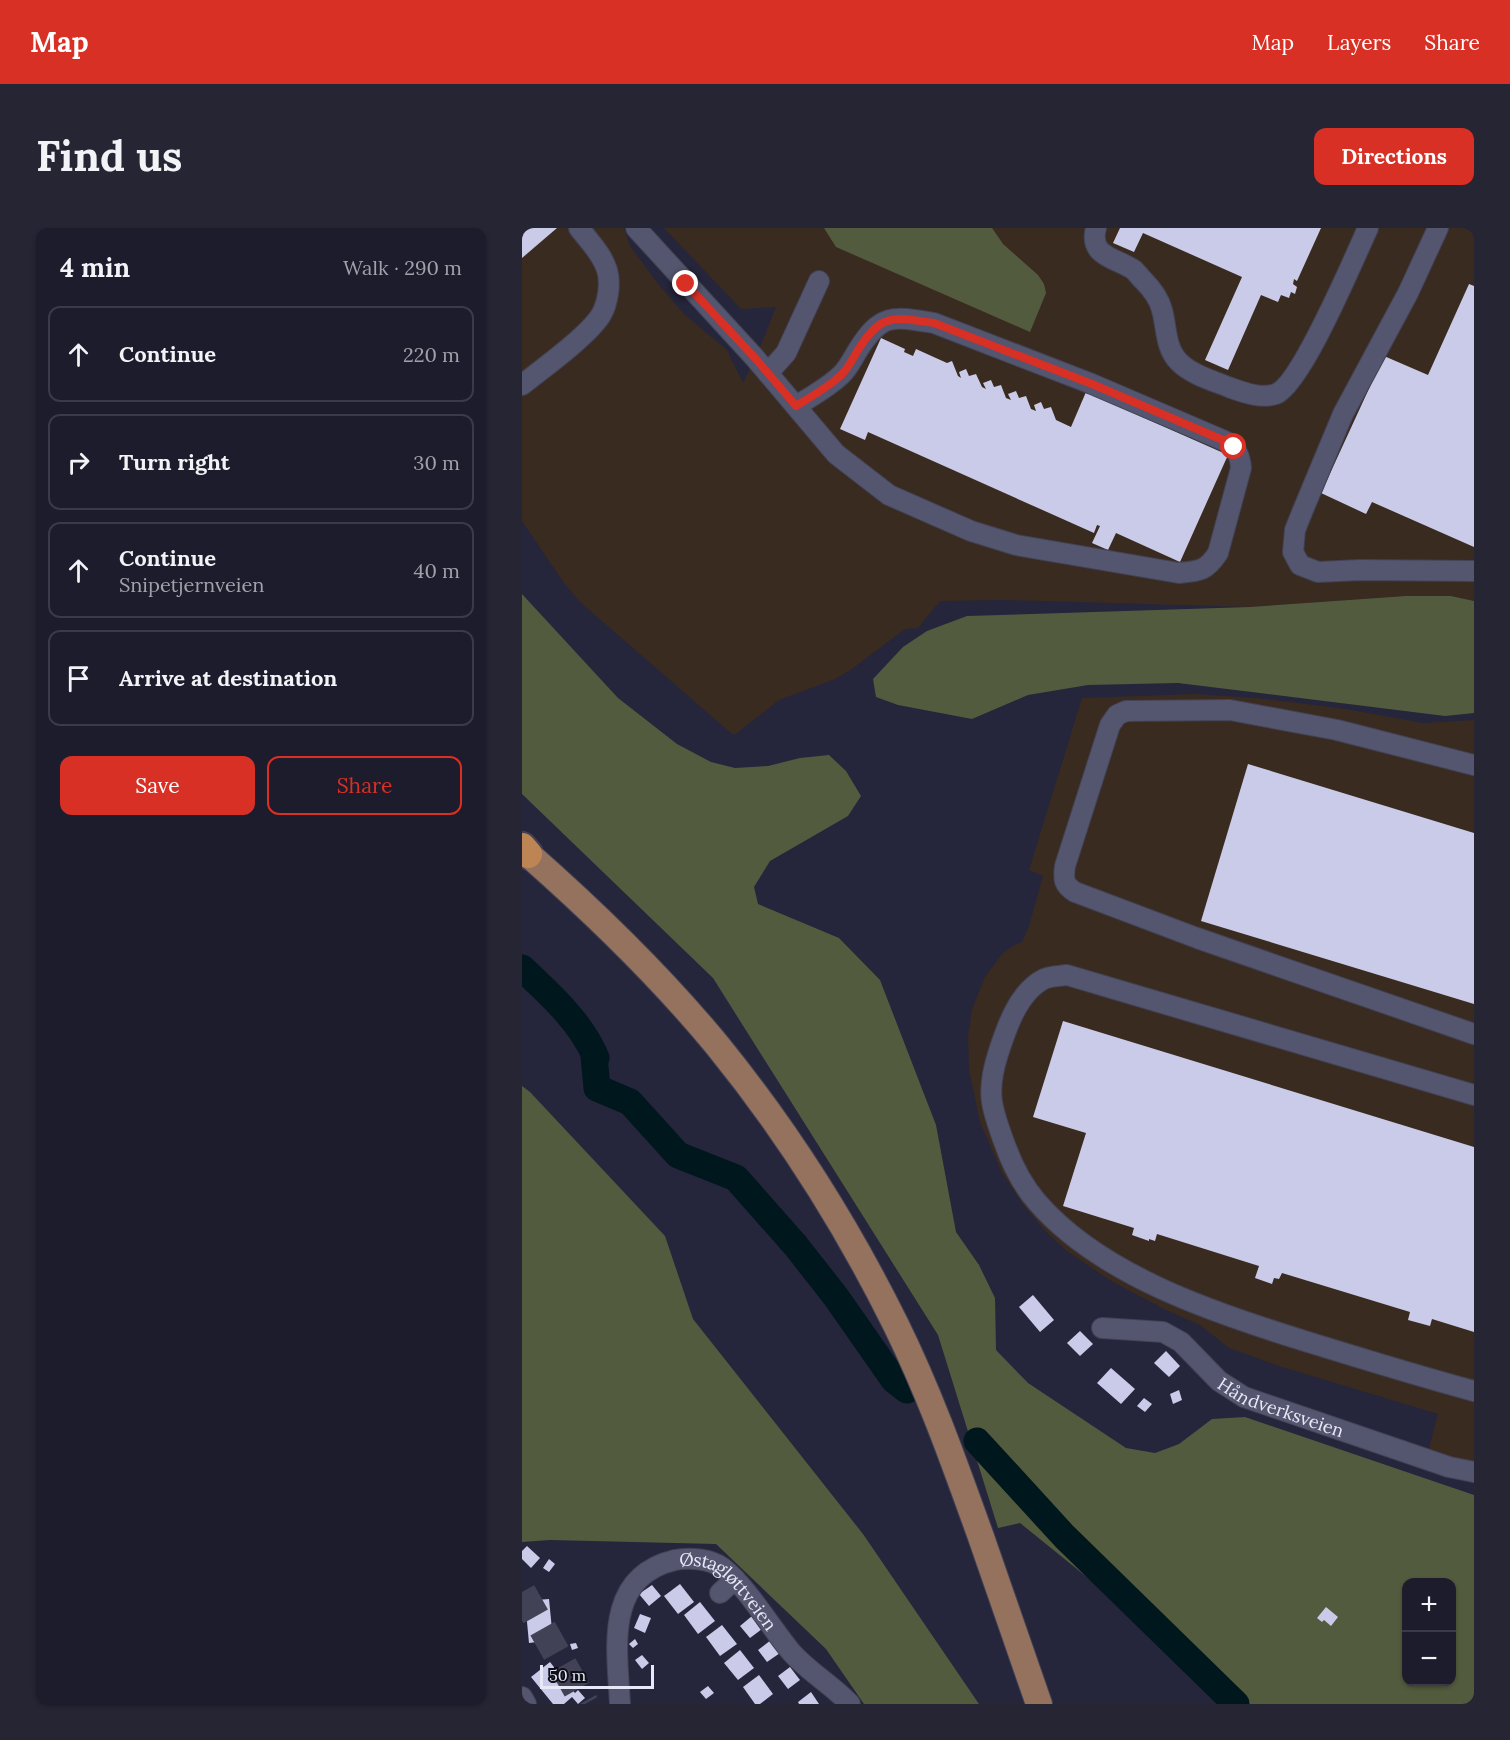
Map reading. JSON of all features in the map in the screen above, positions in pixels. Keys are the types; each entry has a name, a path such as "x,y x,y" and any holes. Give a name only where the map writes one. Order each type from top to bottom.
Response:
{"main road":[{"path":"524,850 594,914 717,1045 770,1114 828,1201 878,1288 920,1376 960,1479 1039,1704"}],"street":[{"path":"522,385 575,341 600,317 606,305 608,272 597,252 579,228"},
{"path":"636,228 761,366 836,454 889,495 971,531 1016,545 1179,573 1199,571 1210,565 1218,553 1241,468 1240,456 1234,447 1225,441 1092,384 934,323 906,319 891,319 875,326 844,372 830,385 796,406"},
{"path":"1096,228 1094,236 1099,250 1109,259 1133,270 1155,292 1162,309 1167,342 1178,362 1200,376 1245,393 1265,396 1277,393 1288,385 1300,366 1329,313 1368,228"},
{"path":"1438,228 1408,293 1343,414 1295,530 1293,552 1300,565 1318,572 1474,571"},
{"path":"761,366 786,354 819,281"},
{"path":"1474,765 1337,730 1230,710 1125,711 1117,715 1110,725 1065,866 1063,879 1067,886 1075,892 1197,938 1474,1034"},
{"path":"1474,1095 1067,975 1045,978 1026,994 1005,1032 990,1079 993,1112 999,1130 1009,1157 1035,1201 1062,1227 1097,1253 1151,1284 1234,1319 1474,1391"},
{"name":"Håndverksveien","path":"1102,1328 1163,1332 1181,1342 1219,1382 1244,1398 1437,1463 1474,1472"},
{"name":"Østagløttveien","path":"620,1704 616,1645 624,1598 631,1585 647,1571 662,1563 681,1558 710,1561 722,1568 735,1580 793,1654 850,1704"},
{"path":"720,1593 735,1580"},
{"path":"522,1697 526,1704"}],"shaded area":[{"path":"522,228 624,228 630,246 659,285 684,314 727,350 743,383 776,307 741,309 664,228 1474,228 1474,601 1451,596 1406,596 1250,607 1004,600 940,601 918,628 905,629 835,679 779,700 736,734 732,734 580,602 564,583 522,521"},
{"path":"1195,694 1257,698 1346,709 1423,723 1474,720 1474,1464 1428,1452 1438,1414 1279,1366 1229,1348 1200,1325 1111,1281 1067,1251 1048,1234 1025,1207 1002,1173 980,1122 969,1070 968,1037 972,1009 985,977 1002,954 1022,942 1029,926 1043,876 1029,870 1082,698"}],"green space":[{"path":"824,228 992,228 1003,244 1038,275 1044,284 1046,293 1030,332 836,247"},
{"path":"522,594 618,698 677,744 711,762 735,768 768,766 800,758 829,755 846,771 861,796 848,816 770,861 754,887 758,904 839,938 880,980 936,1125 956,1232 979,1265 995,1298 996,1350 1028,1383 1126,1448 1155,1453 1179,1444 1212,1419 1245,1417 1474,1495 1474,1704 1244,1704 1020,1523 998,1528 938,1335 713,978 522,794"},
{"path":"1406,596 1451,596 1474,601 1474,713 1445,716 1178,683 1088,685 1028,695 972,719 898,705 876,697 873,679 903,647 927,631 967,616 1250,607"},
{"path":"522,1086 665,1236 693,1319 863,1534 979,1704 864,1704 826,1649 716,1544 550,1540 522,1542"}],"building":[{"path":"522,228 557,228 522,258"},
{"path":"1120,228 1321,228 1297,281 1294,279 1293,284 1297,287 1295,294 1291,292 1289,298 1281,295 1278,302 1261,295 1228,370 1205,360 1242,277 1143,233 1134,252 1113,243"},
{"path":"1469,284 1474,286 1474,547 1372,502 1366,514 1321,493 1384,356 1428,375"},
{"path":"881,338 905,349 904,352 913,356 916,349 947,363 952,361 961,378 959,372 966,369 969,376 976,374 982,387 986,389 983,383 991,380 994,387 1001,385 1006,398 1011,400 1008,394 1016,391 1019,398 1026,396 1031,409 1036,411 1034,405 1041,402 1044,409 1051,407 1056,420 1071,427 1086,392 1228,455 1180,562 1116,533 1108,550 1092,543 1100,526 1097,525 1094,533 868,432 865,440 840,429"},
{"path":"1248,764 1474,833 1474,1004 1201,921"},
{"path":"1063,1021 1474,1147 1474,1332 1432,1319 1430,1326 1408,1320 1410,1312 1282,1273 1279,1279 1274,1278 1272,1284 1255,1278 1259,1266 1157,1234 1155,1241 1149,1239 1149,1241 1132,1235 1134,1228 1063,1206 1086,1133 1033,1117"},
{"path":"1033,1295 1054,1320 1040,1332 1019,1307"},
{"path":"1080,1331 1093,1344 1080,1356 1067,1343"},
{"path":"1166,1351 1180,1366 1169,1377 1154,1363"},
{"path":"1111,1368 1135,1389 1121,1404 1097,1383"},
{"path":"1179,1390 1182,1400 1173,1404 1170,1394"},
{"path":"1144,1398 1152,1404 1145,1412 1137,1406"},
{"path":"527,1546 540,1558 531,1568 522,1559 522,1551"},
{"path":"549,1559 555,1564 549,1572 543,1568"},
{"path":"680,1584 694,1602 678,1614 664,1596"},
{"path":"652,1585 661,1596 649,1606 639,1594"},
{"path":"549,1599 553,1640 529,1643 525,1601"},
{"path":"700,1602 715,1621 698,1634 684,1615"},
{"path":"1326,1607 1338,1617 1331,1626 1317,1618"},
{"path":"640,1614 651,1618 645,1633 634,1628"},
{"path":"752,1616 762,1629 750,1638 740,1626"},
{"path":"722,1625 737,1644 720,1656 706,1637"},
{"path":"635,1639 638,1644 633,1648 629,1644"},
{"path":"771,1640 780,1653 767,1662 758,1650"},
{"path":"576,1643 578,1648 572,1650 570,1644"},
{"path":"740,1650 754,1668 738,1680 724,1663"},
{"path":"642,1655 649,1663 642,1669 635,1660"},
{"path":"550,1662 557,1671 560,1669 566,1676 563,1678 575,1693 578,1690 585,1698 578,1704 572,1697 564,1704 553,1704 531,1677"},
{"path":"790,1667 800,1680 788,1689 778,1676"},
{"path":"759,1675 773,1694 760,1704 755,1704 743,1687"},
{"path":"708,1686 714,1693 706,1699 700,1692"},
{"path":"811,1692 819,1704 799,1704 798,1702"}],"waterway":[{"path":"522,968 564,1009 590,1045 596,1058 594,1056 597,1088 630,1102 678,1155 736,1178 796,1246 836,1297 894,1380 907,1390"},
{"path":"977,1441 1064,1536 1236,1704"}],"tunnel":[{"path":"522,1592 585,1704"}],"route":[{"path":"686,284 796,406 830,385 844,372 875,326 891,319 906,319 934,323 1092,384 1225,441 1234,447"}]}
